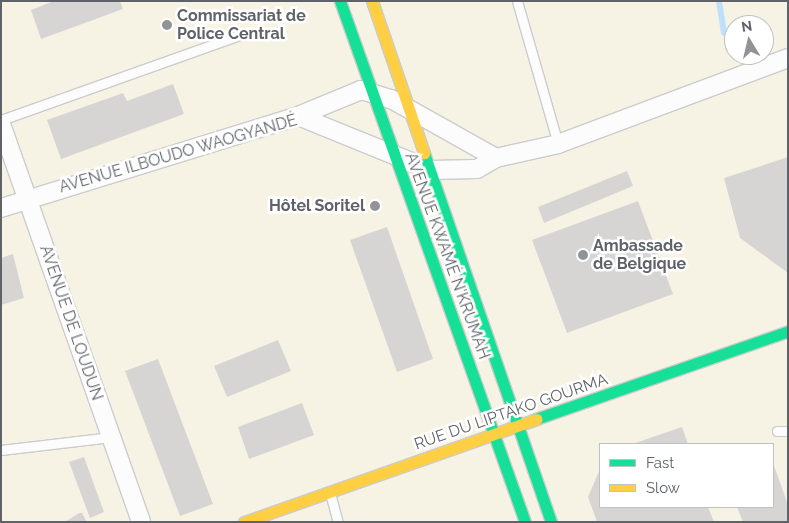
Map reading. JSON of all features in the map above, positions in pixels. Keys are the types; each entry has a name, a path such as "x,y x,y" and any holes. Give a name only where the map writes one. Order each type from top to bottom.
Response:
{"main road":[{"name":"AVENUE KWAMÉ N'KRUMAH","path":"340,1 393,155 525,522"},
{"name":"AVENUE KWAMÉ N'KRUMAH","path":"372,1 551,522"},
{"name":"RUE DU LIPTAKO GOURMA","path":"244,522 494,436 788,331"}],"street":[{"path":"430,170 477,169 496,158 558,144 788,58"},
{"path":"298,116 330,100 371,90 408,108 496,158"},
{"name":"AVENUE ILBOUDO WAOGYANDÉ","path":"1,208 28,198 298,116 430,170"},
{"name":"AVENUE DE LOUDUN","path":"1,124 141,522"}],"lane":[{"path":"517,1 558,144"},
{"path":"1,120 242,34"},
{"path":"777,431 788,431"},
{"path":"1,450 111,437"},
{"path":"330,492 338,522"}],"shaded area":[{"path":"1,1 788,1 788,522 1,522"}],"building":[{"path":"54,1 120,1 123,9 41,39 31,10"},
{"path":"173,84 184,114 61,159 47,120 123,93 127,101"},
{"path":"788,157 788,273 740,238 724,178"},
{"path":"627,171 633,186 544,223 538,207"},
{"path":"638,201 673,294 567,333 532,240"},
{"path":"387,227 433,359 397,372 350,240"},
{"path":"13,254 24,298 1,305 1,258"},
{"path":"278,340 291,371 227,397 214,366"},
{"path":"158,359 213,504 180,516 125,371"},
{"path":"302,403 314,435 249,459 238,427"},
{"path":"682,427 688,443 635,443"},
{"path":"84,457 104,512 90,518 69,462"},
{"path":"774,466 788,505 788,522 743,522 737,508 774,508"},
{"path":"599,471 599,508 708,508 714,522 597,522 588,497"},
{"path":"79,513 82,513 87,522 65,522"}],"waterway":[{"path":"719,1 724,33"}],"traffic: fast":[{"path":"340,1 525,522"},
{"path":"424,153 551,522"},
{"path":"536,419 788,331"}],"traffic: slow":[{"path":"372,1 424,153"},
{"path":"244,522 536,419"}],"place":[{"name":"Commissariat de Police Central","path":"167,25"},
{"name":"Hôtel Soritel","path":"375,206"},
{"name":"Ambassade de Belgique","path":"583,255"}]}
